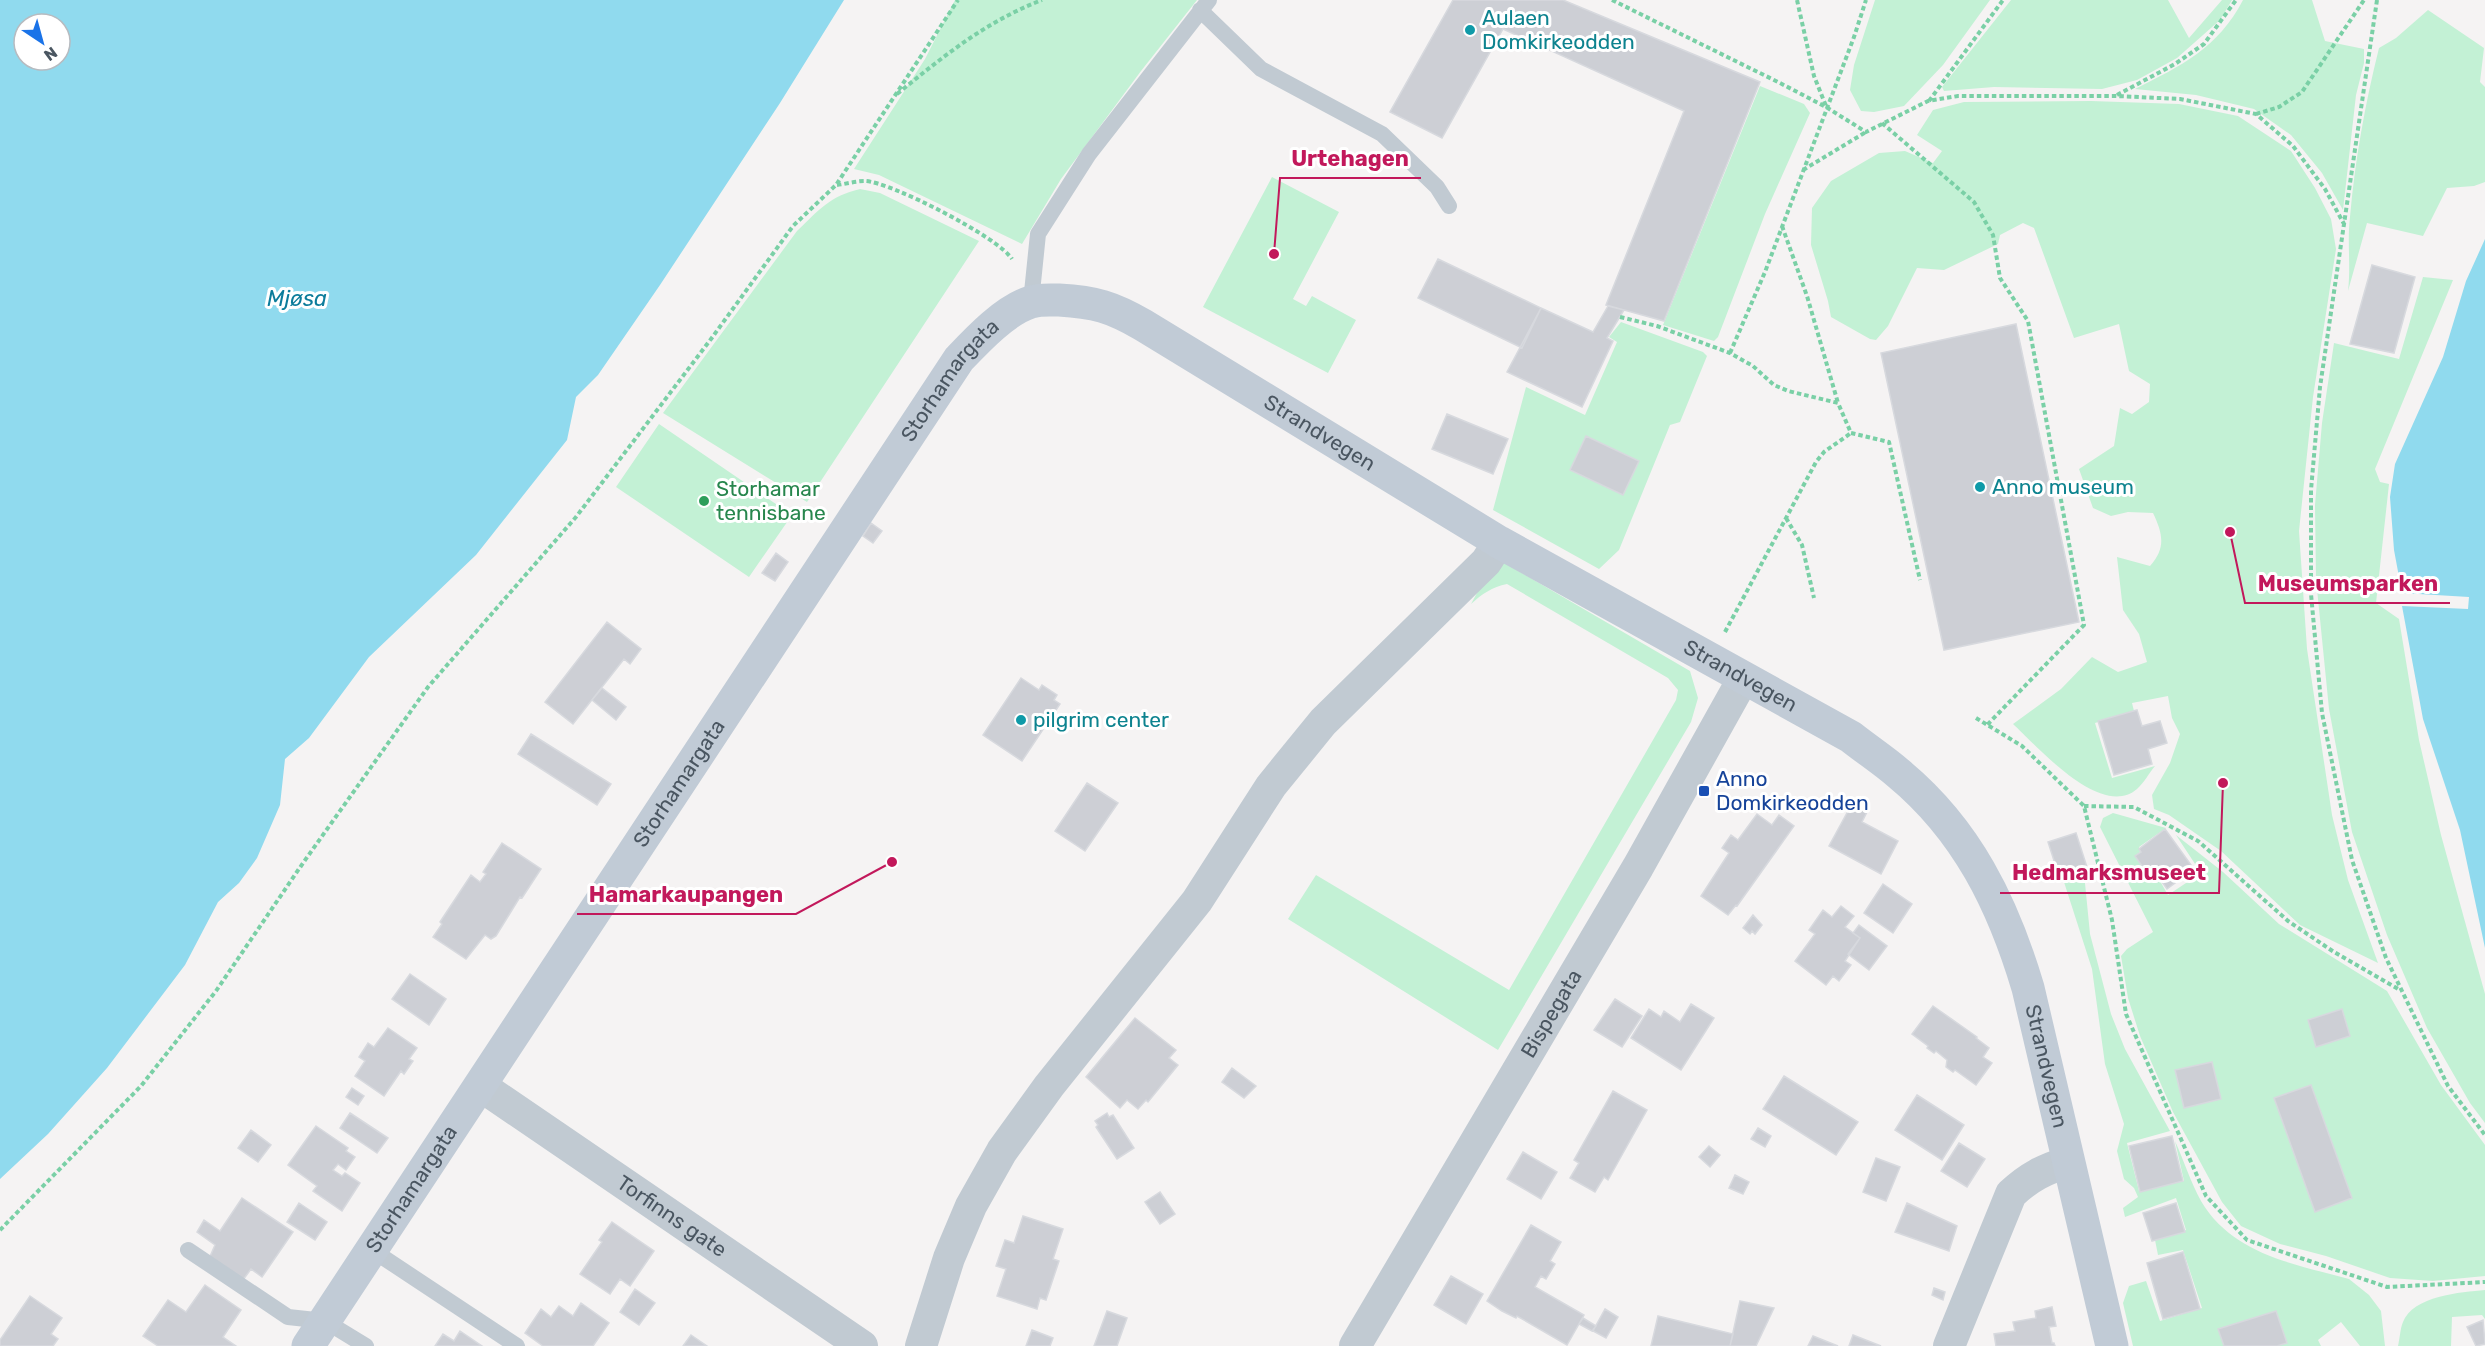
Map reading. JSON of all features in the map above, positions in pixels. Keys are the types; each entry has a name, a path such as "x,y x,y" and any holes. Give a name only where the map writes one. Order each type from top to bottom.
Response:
{"main road":[{"name":"Strandvegen","path":"1031,302 1052,300 1090,302 1118,310 1499,542 1851,737 1899,773 1930,802 1972,858 1994,896 2013,937 2028,988 2056,1166 2112,1346"},
{"name":"Storhamargata","path":"316,1334 959,359 985,332 1031,302"}],"street":[{"path":"921,1346 950,1258 971,1206 1002,1151 1049,1086 1197,901 1271,786 1308,740 1323,722 1486,562 1499,542"},
{"name":"Bispegata","path":"1355,1346 1638,867 1743,679"},
{"name":"Torfinns gate","path":"481,1086 862,1346"},
{"path":"1949,1346 2012,1194 2027,1179 2056,1166"}],"lane":[{"path":"1031,302 1038,234 1089,153 1204,5 1261,69 1382,134 1437,187 1449,206"},
{"path":"188,1250 316,1334 366,1346"},
{"path":"372,1250 517,1346"}],"path":[{"path":"0,1230 141,1086 216,992 303,863 428,687 576,517 711,339 793,226 836,185 958,0"},
{"path":"894,97 953,48 1009,13 1042,0"},
{"path":"1611,0 1826,107 1866,132"},
{"path":"1797,0 1814,75 1826,107"},
{"path":"1730,353 1782,225 1866,0"},
{"path":"1928,101 2002,0"},
{"path":"2116,96 2175,64 2204,44 2236,0"},
{"path":"1802,171 1882,123 1928,101 1958,96 2116,96 2180,99 2256,114 2279,107 2302,93 2364,0"},
{"path":"2377,0 2320,387 2311,490 2311,594 2322,713 2352,860 2386,958 2448,1086 2485,1135"},
{"path":"2256,114 2293,146 2325,189 2344,225"},
{"path":"1882,123 1974,202 1993,235 2000,278 2028,321 2084,625 1987,725"},
{"path":"836,185 864,181 896,189 998,244 1010,256 1031,302"},
{"path":"1782,225 1807,296 1838,403 1851,433"},
{"path":"1620,317 1657,326 1730,353 1753,366 1774,385 1838,403"},
{"path":"1710,660 1816,462 1824,452 1851,433 1889,442 1920,580"},
{"path":"1785,517 1802,545 1814,598"},
{"path":"1976,718 2022,746 2084,806 2112,920 2126,1014 2206,1196 2247,1240 2387,1287 2485,1282"},
{"path":"2084,806 2134,807 2198,841 2288,921 2334,952 2401,990"}],"green space":[{"path":"955,0 1197,0 1061,179 1022,244 879,175 854,169 925,59"},
{"path":"1875,0 1990,0 1943,65 1904,106 1874,112 1861,111 1850,90 1854,65"},
{"path":"2011,0 2168,0 2189,38 2222,0 2232,0 2220,20 2177,58 2137,80 2102,89 1994,87 1944,91 1942,87"},
{"path":"2243,0 2312,0 2325,41 2364,49 2364,63 2356,95 2343,210 2322,173 2291,135 2254,109 2196,95 2135,89 2197,54 2222,31"},
{"path":"2428,10 2484,48 2480,82 2485,87 2485,182 2474,186 2447,188 2423,236 2367,223 2348,291 2349,226 2355,174 2365,111 2379,48 2396,38"},
{"path":"1760,86 1804,104 1810,113 1765,214 1718,337 1714,341 1663,325"},
{"path":"2091,101 2179,104 2238,116 2291,151 2315,188 2331,219 2336,249 2313,397 2299,531 2307,649 2332,815 2348,880 2378,963 2300,925 2221,851 2169,815 2154,809 2152,795 2170,763 2180,734 2172,718 2168,696 2132,703 2134,711 2095,723 2112,778 2155,766 2137,789 2122,796 2106,795 2088,788 2053,762 2013,724 2061,689 2092,657 2118,672 2147,662 2139,634 2123,610 2117,557 2150,566 2161,547 2159,528 2153,513 2128,512 2111,516 2093,508 2079,469 2114,446 2120,408 2132,414 2149,402 2150,384 2129,371 2119,324 2074,338 2034,228 2023,223 2000,235 1998,244 1944,270 1917,268 1888,326 1876,340 1870,339 1831,317 1811,245 1812,208 1831,181 1879,153 1905,151 1933,163 1942,151 1917,135 1933,110 1964,102"},
{"path":"1272,177 1339,212 1293,299 1306,306 1312,296 1356,320 1328,373 1203,307"},
{"path":"860,189 880,193 979,241 807,502 663,413 797,231 833,200"},
{"path":"2423,277 2453,280 2375,469 2380,482 2389,484 2376,603 2399,619 2419,740 2441,835 2485,994 2485,1123 2470,1103 2427,1028 2387,935 2352,832 2329,709 2316,579 2315,505 2322,423 2334,343 2399,359"},
{"path":"1621,322 1703,352 1707,356 1680,422 1670,425 1619,550 1599,569 1493,510 1526,387 1585,415 1617,342 1609,337"},
{"name":"Storhamar tennisbane","path":"659,424 792,515 749,577 616,487"},
{"path":"1496,558 1690,671 1698,698 1691,722 1498,1050 1288,919 1316,875 1509,990 1676,700 1678,690 1668,678 1507,584 1488,591 1471,604"},
{"path":"2113,813 2166,828 2139,847 2140,852 2135,856 2149,878 2156,874 2168,895 2201,873 2176,835 2223,872 2279,924 2387,991 2441,1085 2485,1145 2485,1276 2433,1281 2390,1278 2326,1256 2280,1244 2241,1226 2222,1202 2173,1112 2140,1036 2128,998 2121,956 2127,949 2153,932 2100,827 2103,818"},
{"path":"2084,873 2090,934 2111,1014 2125,1049 2170,1131 2127,1143 2139,1191 2184,1181 2175,1141 2197,1194 2214,1219 2230,1234 2267,1255 2349,1279 2369,1295 2381,1311 2385,1346 2360,1346 2341,1322 2318,1340 2321,1346 2133,1346 2123,1303 2129,1286 2146,1281 2160,1321 2202,1308 2183,1250 2158,1255 2155,1240 2186,1230 2176,1198 2125,1217 2123,1208 2138,1197 2134,1188 2124,1179 2117,1151 2124,1124 2105,1064 2092,969 2064,882"},
{"path":"2485,1290 2485,1319 2482,1315 2452,1317 2451,1346 2398,1346 2403,1322 2408,1313 2417,1306 2439,1297"}],"water":[{"name":"Mjøsa","path":"0,0 844,0 780,103 660,285 598,375 576,397 567,440 476,555 369,657 309,738 285,759 280,805 257,858 239,883 218,902 185,965 107,1068 48,1134 0,1179"},
{"path":"2485,239 2485,948 2460,830 2423,719 2402,606 2402,593 2394,550 2390,497 2395,464 2443,357 2466,281"}],"pier":[{"path":"2402,593 2469,597 2468,609 2402,606"}],"building":[{"path":"1453,0 1563,0 1760,82 1664,321 1606,305 1684,111 1503,29 1442,138 1390,112"},
{"path":"1438,259 1541,308 1522,348 1418,298"},
{"path":"2372,265 2415,277 2394,353 2350,344"},
{"path":"1608,306 1624,310 1607,338 1613,341 1582,407 1507,372 1541,308 1593,332"},
{"name":"Anno museum","path":"2016,324 2079,622 1944,650 1881,353"},
{"path":"1447,414 1508,439 1493,474 1432,449"},
{"path":"1586,436 1639,461 1623,495 1570,470"},
{"path":"871,523 882,531 873,543 863,536"},
{"path":"776,553 788,562 775,581 762,573"},
{"path":"607,622 641,649 630,664 624,659 573,724 545,702"},
{"name":"pilgrim center","path":"1021,678 1039,690 1042,685 1057,695 1054,700 1060,704 1022,761 983,735"},
{"path":"602,688 626,707 616,720 592,700"},
{"path":"2137,710 2142,726 2160,721 2167,743 2148,749 2152,764 2114,775 2098,721"},
{"path":"531,734 611,784 597,805 518,754"},
{"path":"1087,783 1118,803 1085,851 1055,831"},
{"path":"1854,800 1869,808 1862,822 1898,841 1881,874 1829,846"},
{"path":"1757,814 1772,825 1779,815 1794,826 1737,906 1728,915 1701,896 1729,853 1722,848 1731,835 1738,840"},
{"path":"2165,829 2194,869 2167,889 2155,872 2149,876 2135,856 2141,852 2139,849"},
{"path":"2076,833 2087,867 2059,876 2048,842"},
{"path":"502,843 541,869 522,898 520,897 496,936 491,939 485,935 466,959 433,937 442,924 440,922 471,875 480,882 486,874 483,872"},
{"path":"1883,884 1912,904 1893,933 1864,913"},
{"path":"1841,906 1854,916 1845,927 1860,938 1845,961 1851,965 1839,981 1833,976 1826,985 1795,961 1815,934 1809,930 1823,910 1832,917"},
{"path":"1753,915 1762,925 1755,934 1752,931 1750,934 1743,928"},
{"path":"1859,925 1887,946 1869,970 1848,954 1860,938 1853,933"},
{"path":"410,974 446,999 429,1025 392,999"},
{"path":"1615,999 1642,1016 1622,1047 1594,1030"},
{"path":"1691,1004 1714,1018 1681,1070 1631,1038 1649,1009 1661,1017 1664,1011 1680,1022"},
{"path":"1933,1006 1989,1048 1983,1057 1992,1063 1976,1085 1955,1070 1953,1072 1946,1067 1947,1060 1936,1051 1934,1053 1927,1048 1928,1046 1912,1034"},
{"path":"2342,1009 2350,1036 2316,1047 2308,1020"},
{"path":"1135,1018 1176,1050 1169,1058 1178,1065 1148,1102 1146,1100 1138,1109 1127,1100 1120,1108 1086,1077"},
{"path":"388,1028 417,1048 409,1059 413,1061 404,1074 401,1071 384,1096 355,1076 365,1061 359,1057 368,1043 374,1047"},
{"path":"2212,1062 2221,1099 2184,1108 2175,1070"},
{"path":"1232,1068 1256,1086 1244,1098 1222,1082"},
{"path":"1784,1076 1858,1122 1836,1155 1763,1109"},
{"path":"2311,1085 2352,1198 2315,1212 2274,1098"},
{"path":"352,1088 364,1096 358,1105 346,1097"},
{"path":"1613,1091 1647,1110 1608,1180 1604,1177 1595,1192 1570,1178 1579,1163 1574,1160"},
{"path":"1917,1095 1964,1125 1942,1160 1895,1130"},
{"path":"350,1113 388,1138 377,1153 340,1128"},
{"path":"1107,1113 1109,1117 1113,1115 1134,1148 1117,1159 1096,1127 1098,1125 1095,1121"},
{"path":"316,1126 348,1148 346,1151 355,1157 346,1170 338,1164 333,1170 342,1176 345,1173 360,1183 342,1211 313,1191 317,1186 288,1165"},
{"path":"1758,1128 1771,1136 1765,1147 1751,1139"},
{"path":"251,1130 271,1145 258,1162 238,1148"},
{"path":"2172,1136 2183,1181 2140,1192 2129,1146"},
{"path":"1959,1143 1985,1159 1967,1187 1941,1171"},
{"path":"1709,1146 1720,1155 1710,1167 1699,1157"},
{"path":"1523,1152 1557,1172 1541,1199 1507,1179"},
{"path":"1876,1158 1900,1167 1886,1201 1863,1192"},
{"path":"1735,1175 1749,1182 1743,1194 1729,1188"},
{"path":"1160,1192 1175,1214 1160,1224 1145,1202"},
{"path":"242,1198 293,1232 262,1277 251,1269 243,1280 208,1261 215,1245 197,1232 204,1220 220,1231"},
{"path":"299,1203 327,1222 315,1240 287,1222"},
{"path":"1907,1203 1957,1226 1949,1251 1895,1232"},
{"path":"2176,1203 2185,1232 2152,1241 2143,1213"},
{"path":"1023,1216 1063,1229 1053,1259 1059,1261 1046,1300 1040,1298 1037,1309 997,1296 1006,1269 996,1266 1005,1240 1014,1243"},
{"path":"612,1222 654,1251 630,1286 620,1279 610,1294 580,1274 602,1242 599,1240"},
{"path":"1531,1225 1561,1242 1550,1261 1555,1264 1546,1279 1541,1276 1535,1287 1584,1315 1567,1345 1487,1301"},
{"path":"2183,1252 2200,1309 2163,1319 2147,1263"},
{"path":"1451,1276 1483,1294 1466,1324 1434,1305"},
{"path":"205,1285 241,1310 223,1337 236,1346 158,1346 143,1336 168,1300 186,1312"},
{"path":"1934,1288 1945,1292 1943,1300 1932,1295"},
{"path":"635,1289 655,1303 639,1325 620,1312"},
{"path":"30,1296 62,1318 51,1334 58,1339 53,1346 0,1346 0,1340"},
{"path":"1740,1301 1774,1308 1756,1346 1730,1346"},
{"path":"581,1303 609,1323 593,1346 543,1346 525,1333 541,1309 551,1317 559,1306 573,1316"},
{"path":"2052,1307 2056,1326 2049,1327 2052,1343 2055,1346 1996,1346 1994,1334 2015,1331 2013,1322 2036,1318 2035,1311"},
{"path":"1605,1309 1618,1317 1606,1338 1593,1331"},
{"path":"1107,1311 1127,1318 1117,1346 1094,1346"},
{"path":"2276,1311 2287,1343 2277,1346 2224,1346 2218,1329"},
{"path":"1658,1316 1733,1334 1730,1346 1651,1346"},
{"path":"1583,1318 1596,1326 1592,1331 1579,1324"},
{"path":"2483,1320 2485,1344 2476,1346 2467,1327"},
{"path":"1032,1330 1053,1338 1050,1346 1026,1346"},
{"path":"460,1331 482,1346 435,1346 443,1334 454,1341"},
{"path":"691,1335 707,1346 683,1346"},
{"path":"1853,1335 1881,1346 1849,1346"},
{"path":"1813,1336 1838,1346 1808,1346"}],"place":[{"name":"Aulaen Domkirkeodden","path":"1470,30"},
{"name":"Urtehagen","path":"1274,254"},
{"name":"Anno museum","path":"1980,487"},
{"name":"Storhamar tennisbane","path":"704,501"},
{"name":"Museumsparken","path":"2230,532"},
{"name":"pilgrim center","path":"1021,720"},
{"name":"Hedmarksmuseet","path":"2223,783"},
{"name":"Anno Domkirkeodden","path":"1704,791"},
{"name":"Hamarkaupangen","path":"892,862"}]}
